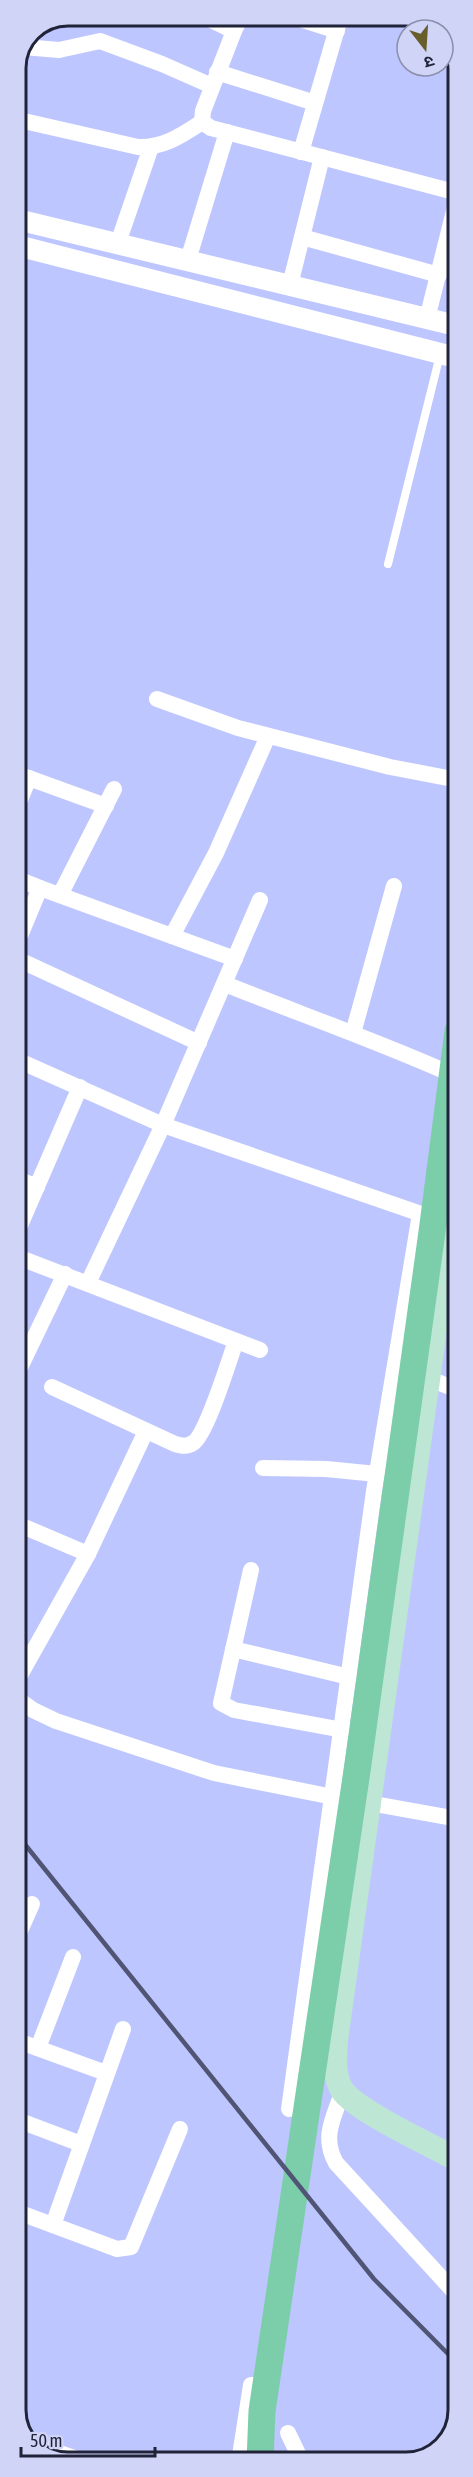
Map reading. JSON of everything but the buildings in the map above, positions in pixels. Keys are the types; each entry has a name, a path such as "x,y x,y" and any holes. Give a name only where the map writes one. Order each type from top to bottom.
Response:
{"main road":[{"path":"261,2451 264,2399 355,1786 447,1104"},
{"path":"431,1214 447,1245 334,2067 343,2090 358,2104 448,2155"}],"street":[{"path":"224,26 234,31"},
{"path":"202,122 202,111 237,26"},
{"path":"301,152 338,26"},
{"path":"31,48 59,50 100,41 215,79 315,103"},
{"path":"26,122 138,147 151,147 175,139 202,122"},
{"path":"202,122 211,128 447,191"},
{"path":"188,261 227,132"},
{"path":"118,243 151,147"},
{"path":"290,285 322,157"},
{"path":"26,222 447,324"},
{"path":"302,237 439,275"},
{"path":"427,319 447,241"},
{"path":"26,248 447,356"},
{"path":"157,699 238,728 390,767 447,778"},
{"path":"172,936 216,853 268,736"},
{"path":"26,777 106,806"},
{"path":"60,895 114,789"},
{"path":"26,882 235,959"},
{"path":"353,1033 394,886"},
{"path":"26,922 40,888"},
{"path":"88,1283 163,1125 260,900"},
{"path":"26,963 199,1043"},
{"path":"225,984 385,1044 447,1072"},
{"path":"26,1064 163,1125 431,1214 377,1474 289,2109"},
{"path":"26,1212 80,1087"},
{"path":"26,1182 37,1187"},
{"path":"26,1260 260,1350"},
{"path":"26,1355 65,1274"},
{"path":"52,1387 183,1447 192,1444 204,1430 236,1341"},
{"path":"427,1378 448,1386"},
{"path":"26,1664 88,1554 146,1431"},
{"path":"263,1468 326,1469 377,1474"},
{"path":"26,1528 88,1554"},
{"path":"251,1570 221,1703 227,1707 343,1730"},
{"path":"233,1648 349,1677"},
{"path":"26,1705 56,1721 214,1773 333,1797"},
{"path":"369,1803 448,1817"},
{"path":"26,1917 32,1904"},
{"path":"38,2048 74,1957"},
{"path":"53,2225 123,2029"},
{"path":"26,2044 106,2073"},
{"path":"343,2090 327,2139 328,2150 336,2163 448,2285"},
{"path":"26,2123 81,2144"},
{"path":"26,2215 117,2249 131,2247 180,2129"},
{"path":"241,2451 251,2385"},
{"path":"288,2433 297,2451"}],"lane":[{"path":"388,564 447,362"}],"railway":[{"path":"26,1846 374,2279 448,2354"}]}
